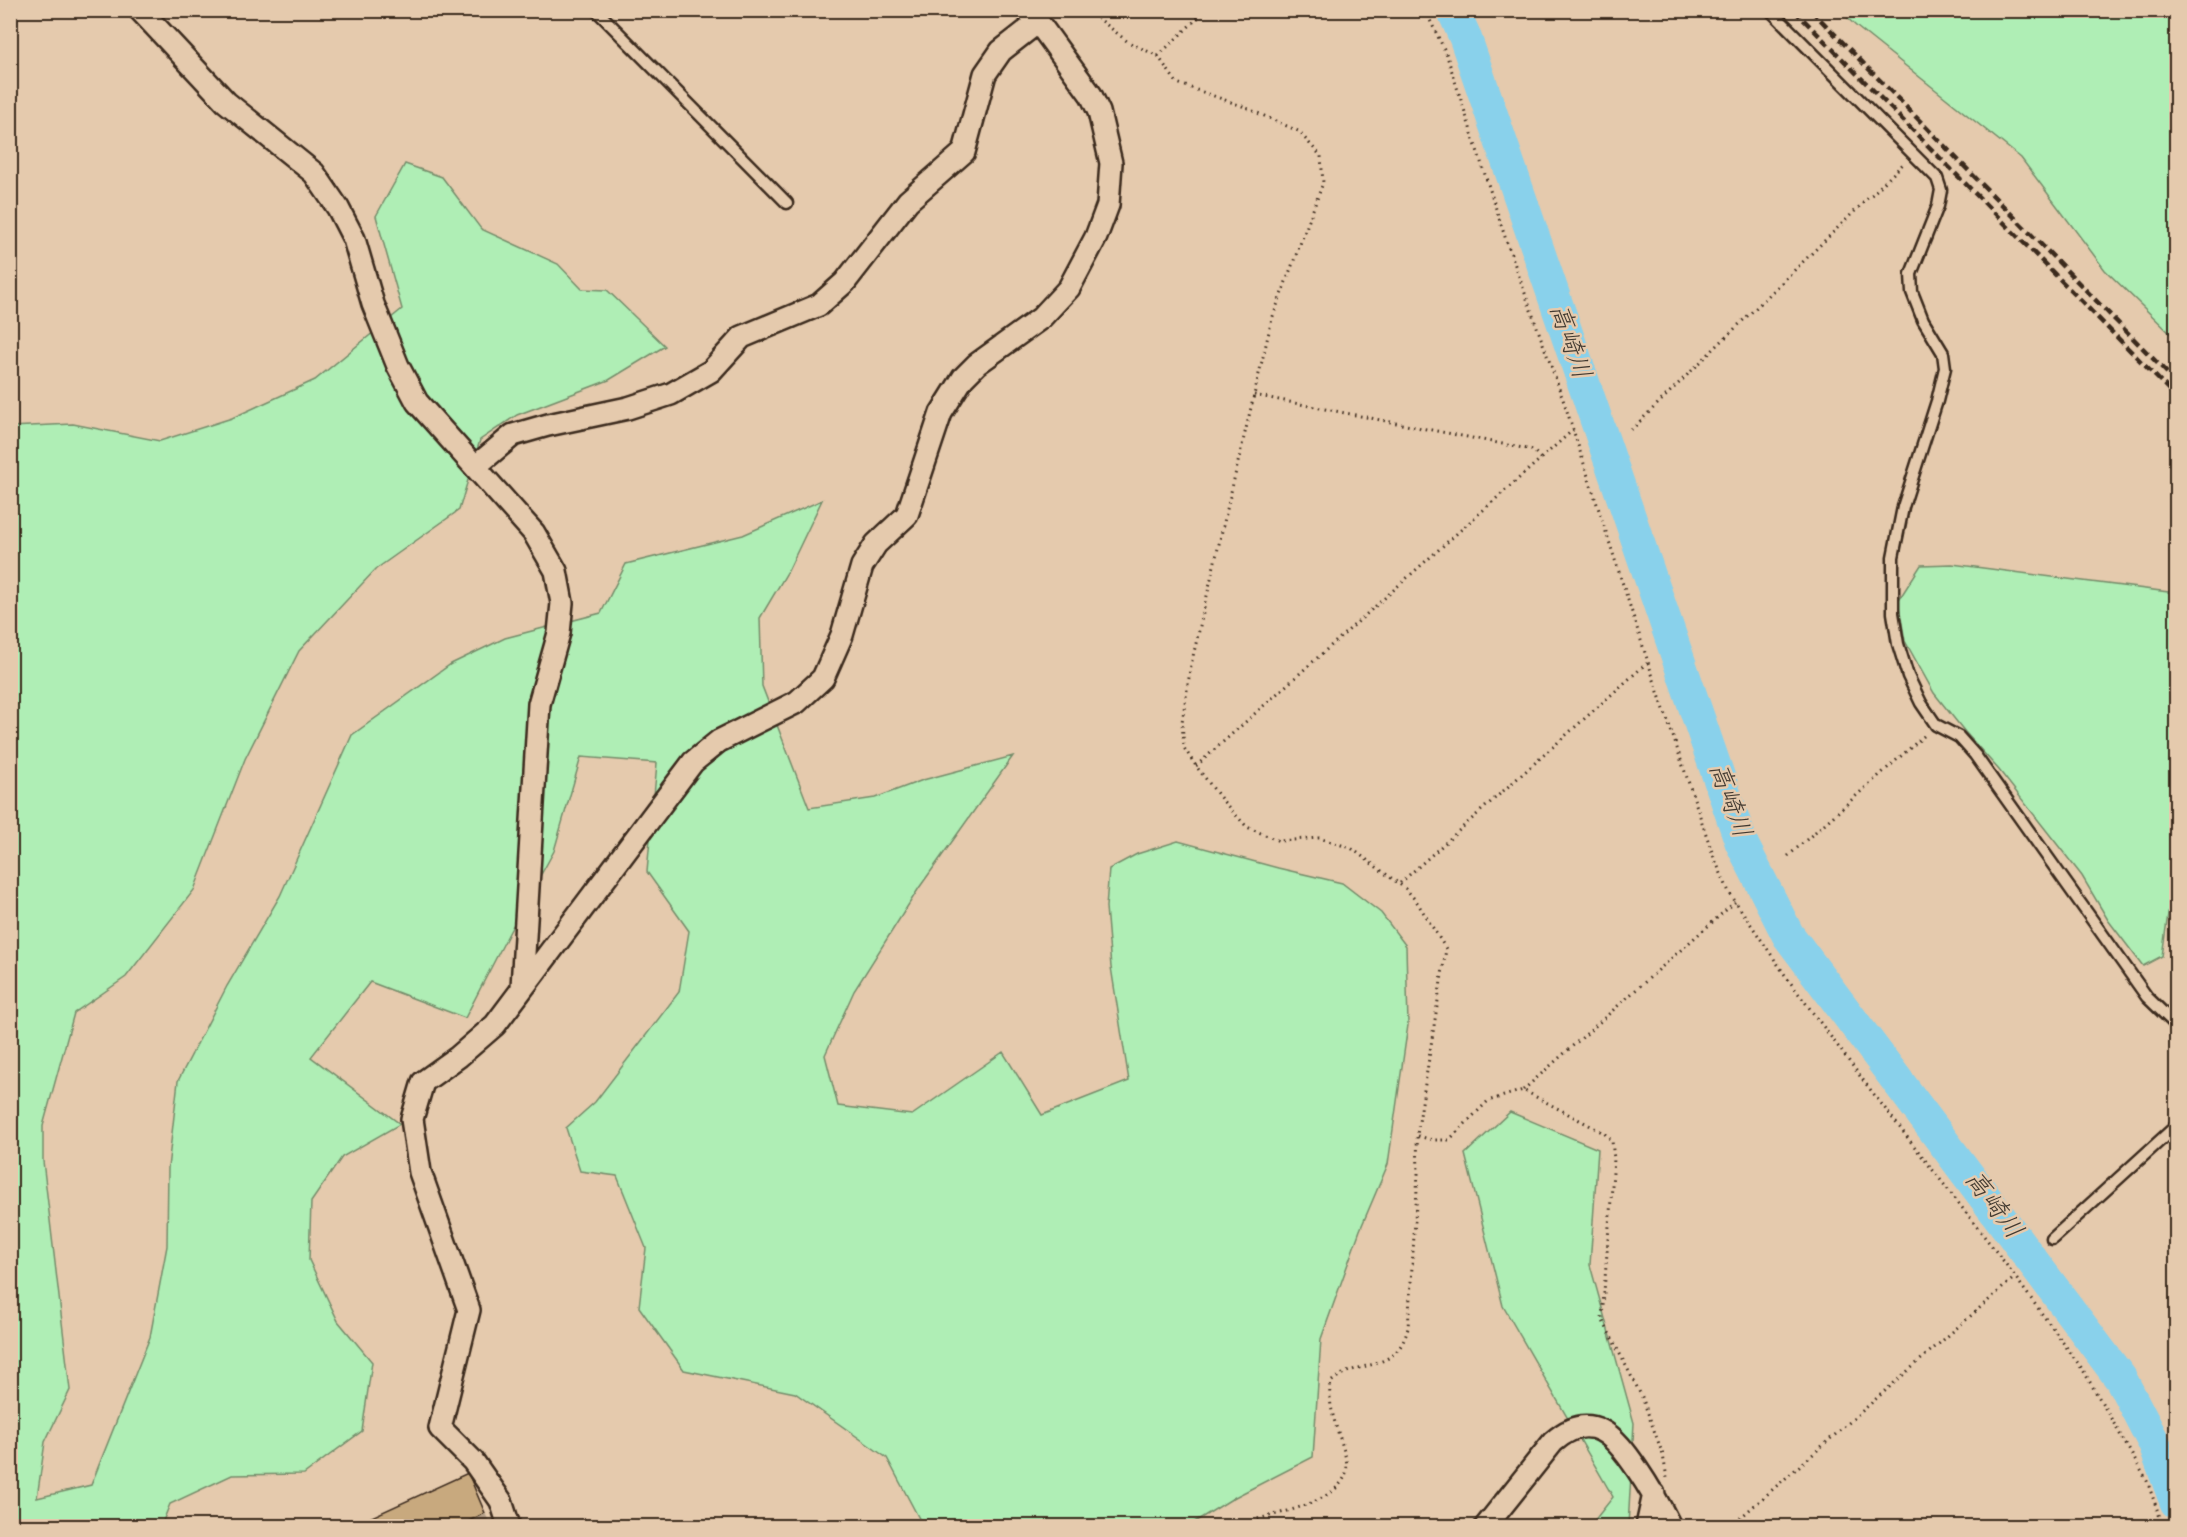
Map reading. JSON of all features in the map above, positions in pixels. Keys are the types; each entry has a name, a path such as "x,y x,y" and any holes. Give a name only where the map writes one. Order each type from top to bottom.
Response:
{"street":[{"path":"140,10 226,102 314,173 338,208 354,239 373,304 398,366 417,402 534,533 556,571 562,603 559,633 539,704 522,987"},
{"path":"476,466 513,435 628,408 671,394 711,371 742,337 819,304 845,282 908,201 964,152 985,74 1001,51 1033,16 1091,95 1099,112 1112,163 1108,205 1096,237 1069,288 1041,318 977,364 963,378 941,413 907,515 876,544 862,566 842,635 823,678 797,702 719,741 693,762 495,1025 458,1057 423,1082 412,1119 420,1172 469,1310 440,1428 472,1461 501,1501 509,1527"},
{"path":"1486,1527 1552,1442 1565,1431 1581,1426 1597,1428 1611,1436 1661,1490 1670,1527"},
{"path":"1647,1527 1661,1490"}],"lane":[{"path":"596,10 787,203"},
{"path":"1770,10 1937,178 1941,190 1938,206 1911,274 1912,292 1923,320 1942,353 1945,368 1937,401 1903,507 1893,557 1893,613 1898,644 1908,676 1921,703 1936,725 1959,738 1975,755 2147,997 2176,1025"},
{"path":"2052,1239 2176,1126"}],"path":[{"path":"1088,10 1128,42 1158,56 1177,83 1242,106 1298,131 1321,156 1323,183 1272,319 1191,665 1182,722 1184,748 1222,800 1248,827 1279,841 1319,838 1351,848 1400,883 1416,902 1446,949 1417,1135 1418,1174 1408,1328 1404,1344 1396,1353 1381,1362 1348,1372 1336,1377 1330,1383 1330,1410 1346,1461 1347,1471 1343,1480 1327,1494 1304,1507 1246,1521 1233,1527"},
{"path":"1158,56 1206,10"},
{"path":"1425,10 1446,53 1713,855 1735,902 1846,1058 2015,1277 2083,1370 2147,1481 2163,1527"},
{"path":"1631,430 1913,155"},
{"path":"1254,396 1533,450 1541,459"},
{"path":"1196,766 1573,430"},
{"path":"1400,883 1648,662"},
{"path":"1788,856 1936,725"},
{"path":"1417,1135 1433,1140 1449,1140 1488,1101 1523,1090 1735,902"},
{"path":"1523,1090 1604,1133 1612,1141 1614,1159 1602,1319 1642,1397 1663,1455 1661,1490"},
{"path":"1731,1527 2015,1277"}],"green space":[{"path":"1840,11 2176,11 2176,339 2105,270 2021,158"},
{"path":"405,164 442,177 481,229 558,264 582,289 607,290 665,346 609,380 517,415 480,440 459,510 376,569 299,651 245,759 194,890 126,977 74,1013 43,1126 43,1161 70,1390 45,1442 37,1498 91,1485 150,1337 167,1246 168,1168 178,1081 227,986 280,896 352,735 451,664 505,638 601,613 626,564 743,535 822,500 788,571 760,618 762,686 809,808 875,798 923,780 1013,756 919,888 854,991 825,1055 838,1106 912,1115 1003,1052 1042,1115 1129,1081 1111,967 1106,907 1109,869 1137,854 1178,841 1342,883 1381,913 1406,946 1408,1025 1388,1164 1360,1230 1321,1339 1313,1457 1235,1497 1188,1526 923,1526 887,1458 795,1393 684,1370 639,1307 646,1248 617,1176 580,1171 566,1128 595,1102 679,992 689,931 647,872 657,763 581,757 554,851 465,1018 370,982 311,1057 400,1124 342,1157 311,1202 309,1260 338,1321 372,1362 362,1431 304,1474 232,1475 170,1504 161,1526 11,1526 10,427 73,424 160,441 232,418 315,380 402,309 376,216"},
{"path":"1952,564 2176,593 2176,886 2170,900 2162,956 2143,966 2108,920 2082,876 1999,770 1934,693 1905,641 1898,601 1921,565"},
{"path":"1510,1112 1598,1149 1590,1265 1634,1423 1628,1526 1590,1526 1613,1497 1503,1306 1465,1154"}],"building":[{"path":"468,1473 485,1513 459,1526 368,1526 365,1520"}],"waterway":[{"name":"高崎川","path":"1453,10 1465,37 1741,842 1788,935 2121,1379 2154,1443 2176,1502"}],"railway":[{"path":"1794,10 2176,397"},
{"path":"1811,10 2176,382"}]}
